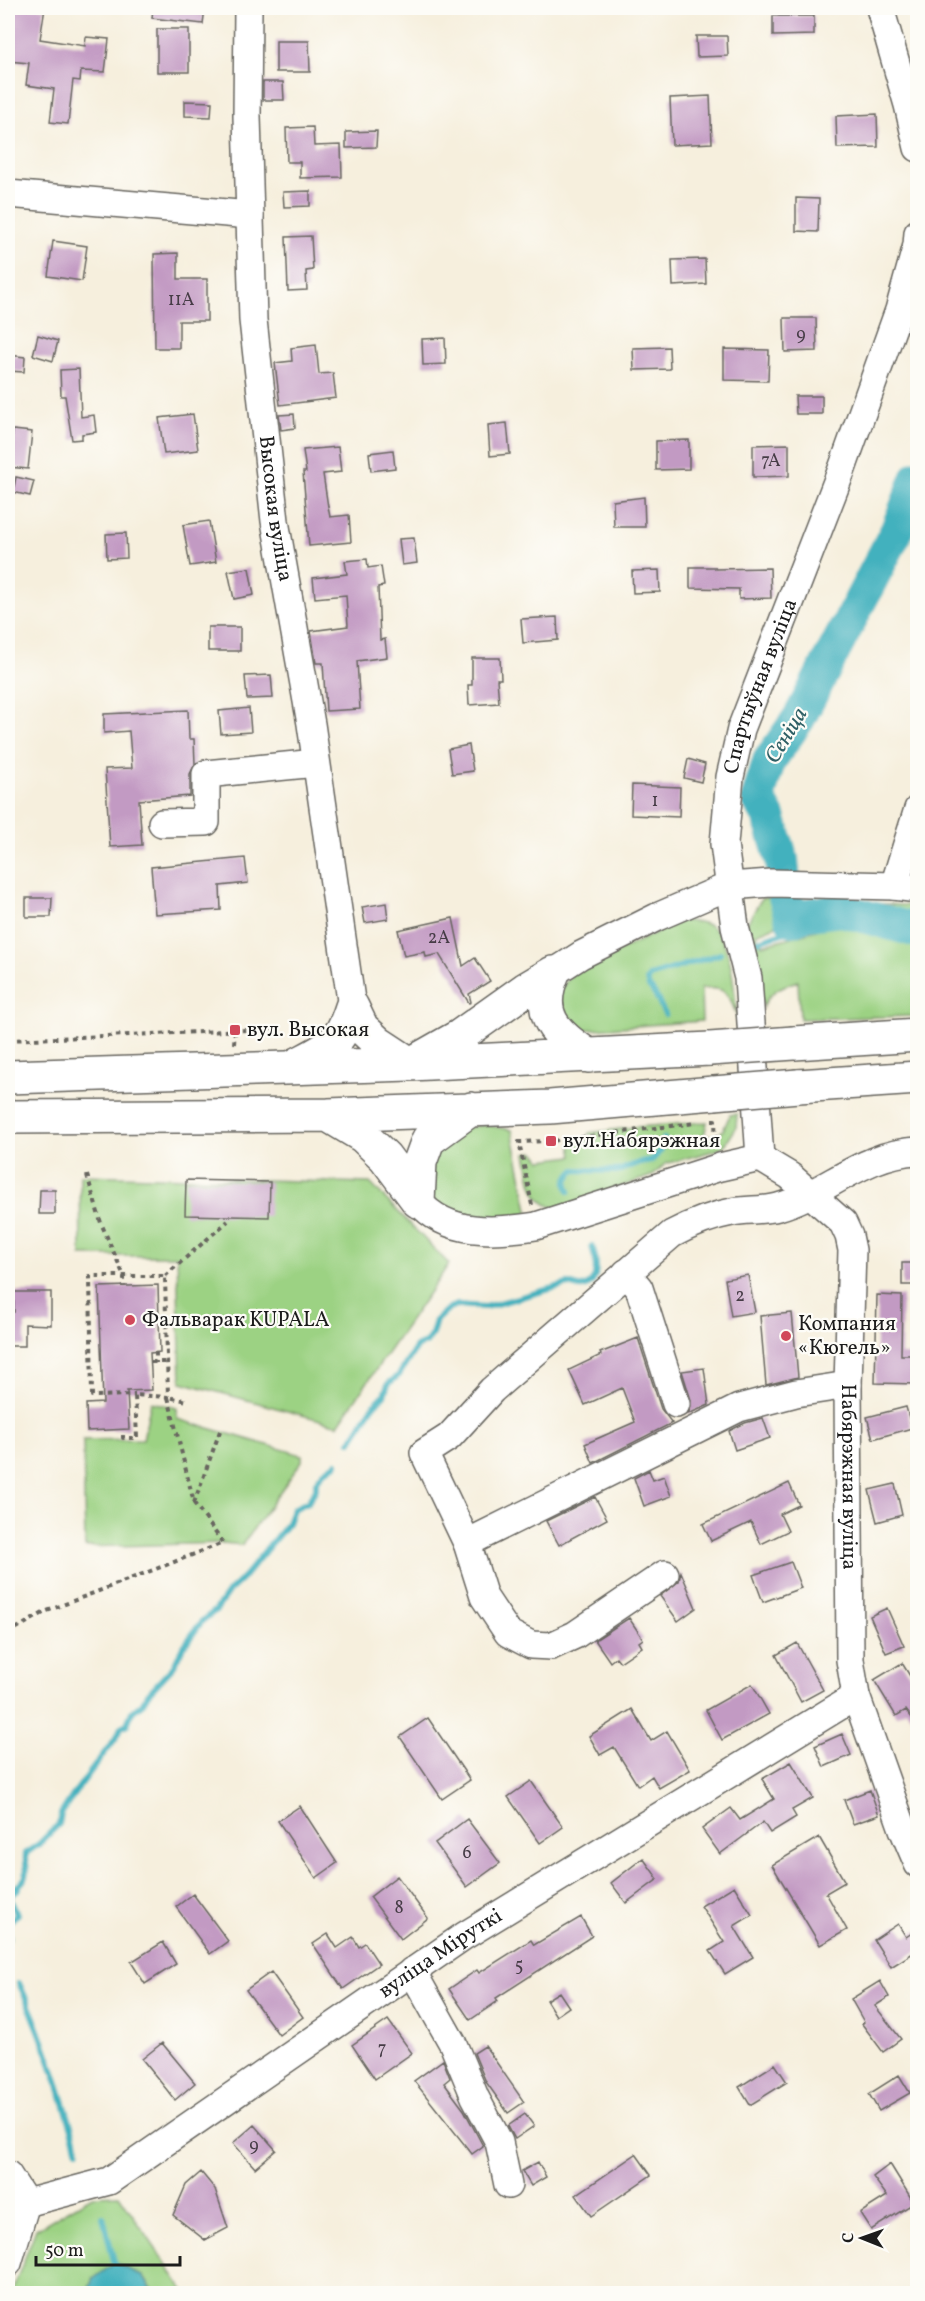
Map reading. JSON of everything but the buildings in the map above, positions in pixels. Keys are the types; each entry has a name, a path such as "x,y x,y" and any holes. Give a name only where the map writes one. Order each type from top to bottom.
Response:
{"highway":[{"path":"410,1064 460,1036 526,989 553,973"},
{"path":"553,973 548,985 545,1004 553,1026 564,1040 589,1056"},
{"path":"352,1007 362,1028 378,1043 410,1064"},
{"path":"291,1068 334,1045 345,1028 352,1007"},
{"path":"8,1077 589,1056 918,1035"},
{"path":"8,1117 328,1115 550,1107 918,1078"},
{"path":"418,1201 420,1162 428,1140 471,1109"},
{"path":"328,1115 363,1136 385,1157 418,1201"}],"street":[{"name":"Высокая вуліца","path":"248,8 247,116 253,320 275,521 316,763 352,1007"},
{"path":"880,8 918,148"},
{"path":"8,194 250,215"},
{"name":"Спартыўная вуліца","path":"760,1158 748,978 735,927 724,844 730,777 741,729 842,470 891,331 911,266 918,233"},
{"path":"162,823 206,822 206,774 316,763"},
{"path":"553,973 600,945 729,886 771,883 906,887 918,809"},
{"path":"665,1574 575,1635 551,1646 531,1645 508,1633 484,1597 467,1543 424,1453 449,1437 492,1390 672,1234 696,1221 731,1212 777,1207 811,1193 854,1168 902,1152 918,1151"},
{"path":"418,1201 427,1211 454,1226 471,1230 509,1230 536,1226 720,1167 760,1158"},
{"name":"Набярэжная вуліца","path":"760,1158 790,1176 811,1193 843,1223 849,1236 852,1250 848,1385 849,1638 856,1696 903,1829 918,1864"},
{"path":"626,1273 639,1288 676,1404"},
{"path":"467,1543 740,1408 796,1393 848,1385"},
{"name":"вуліца Міруткі","path":"26,2203 109,2181 464,1936 856,1696"},
{"path":"412,1971 453,2044 475,2097 499,2142 508,2185"},
{"path":"8,2175 26,2203 8,2263"}],"path":[{"path":"8,1040 272,1029"},
{"path":"536,1226 519,1142 551,1141 715,1120 716,1150"},
{"path":"87,1175 101,1223 124,1276 124,1287"},
{"path":"188,1401 135,1395 93,1396 90,1276 165,1276 228,1221"},
{"path":"8,1633 47,1611 223,1543 194,1503 168,1397 165,1276"},
{"path":"156,1352 153,1362 167,1362"},
{"path":"123,1435 123,1438 137,1438 135,1395"},
{"path":"194,1503 220,1431"}],"green space":[{"path":"762,898 780,898 784,916 783,923 756,934 762,945 816,930 838,917 917,942 917,1016 800,1019 798,981 777,990 763,1007 744,928"},
{"path":"804,899 917,906 917,923 841,903 808,908"},
{"path":"680,921 705,924 712,927 719,935 731,968 737,1016 729,997 721,990 710,988 701,989 702,1021 581,1030 569,1023 563,1015 559,991 573,973"},
{"path":"737,1114 736,1128 725,1145 717,1150 665,1164 654,1175 558,1209 541,1201 533,1188 526,1153 534,1152 541,1160 573,1156 571,1144 589,1140 589,1133 635,1127 707,1122 704,1136 717,1136 723,1130 730,1115"},
{"path":"486,1125 512,1130 529,1215 468,1219 437,1205 426,1185 426,1160 463,1128"},
{"path":"80,1175 370,1183 449,1264 338,1425 181,1382 177,1256 81,1256"},
{"path":"151,1402 177,1408 177,1419 302,1455 302,1461 242,1545 223,1543 85,1547 83,1440 143,1439"},
{"path":"119,2195 186,2293 154,2293 143,2276 93,2279 87,2293 11,2294 36,2229 92,2196"}],"water":[{"path":"115,2263 143,2276 154,2293 87,2293 93,2279"}],"waterway":[{"name":"Сеніца","path":"918,477 897,530 799,718 769,761 758,798 769,817 782,860 785,897 792,920 803,915 842,910 918,931"},
{"path":"758,941 786,932 792,920"},
{"path":"665,1014 649,987 647,980 650,976 720,954"},
{"path":"569,1191 568,1179 575,1170 618,1171 652,1160 660,1152 664,1139"},
{"path":"351,1441 374,1405 384,1395 388,1384 399,1375 417,1346 426,1343 432,1334 436,1320 449,1308 457,1305 485,1307 568,1284 577,1287 589,1285 593,1281 596,1270 592,1246"},
{"path":"8,1886 17,1887 25,1878 26,1853 39,1844 59,1824 61,1814 118,1735 121,1727 127,1724 132,1712 142,1704 148,1694 174,1666 182,1649 202,1621 216,1610 229,1591 242,1579 288,1523 293,1509 308,1502 316,1489 316,1482 323,1473 337,1463"},
{"path":"8,1923 17,1914 10,1899 11,1895 18,1890 17,1887"},
{"path":"8,1929 9,1938"},
{"path":"19,1983 52,2065 78,2150"},
{"path":"103,2217 116,2269"}],"place":[{"name":"вул. Высокая","path":"235,1030"},
{"name":"вул.Набярэжная","path":"551,1141"},
{"name":"Фальварак KUPALA","path":"130,1320"},
{"name":"Компания «Кюгель»","path":"786,1336"}]}
